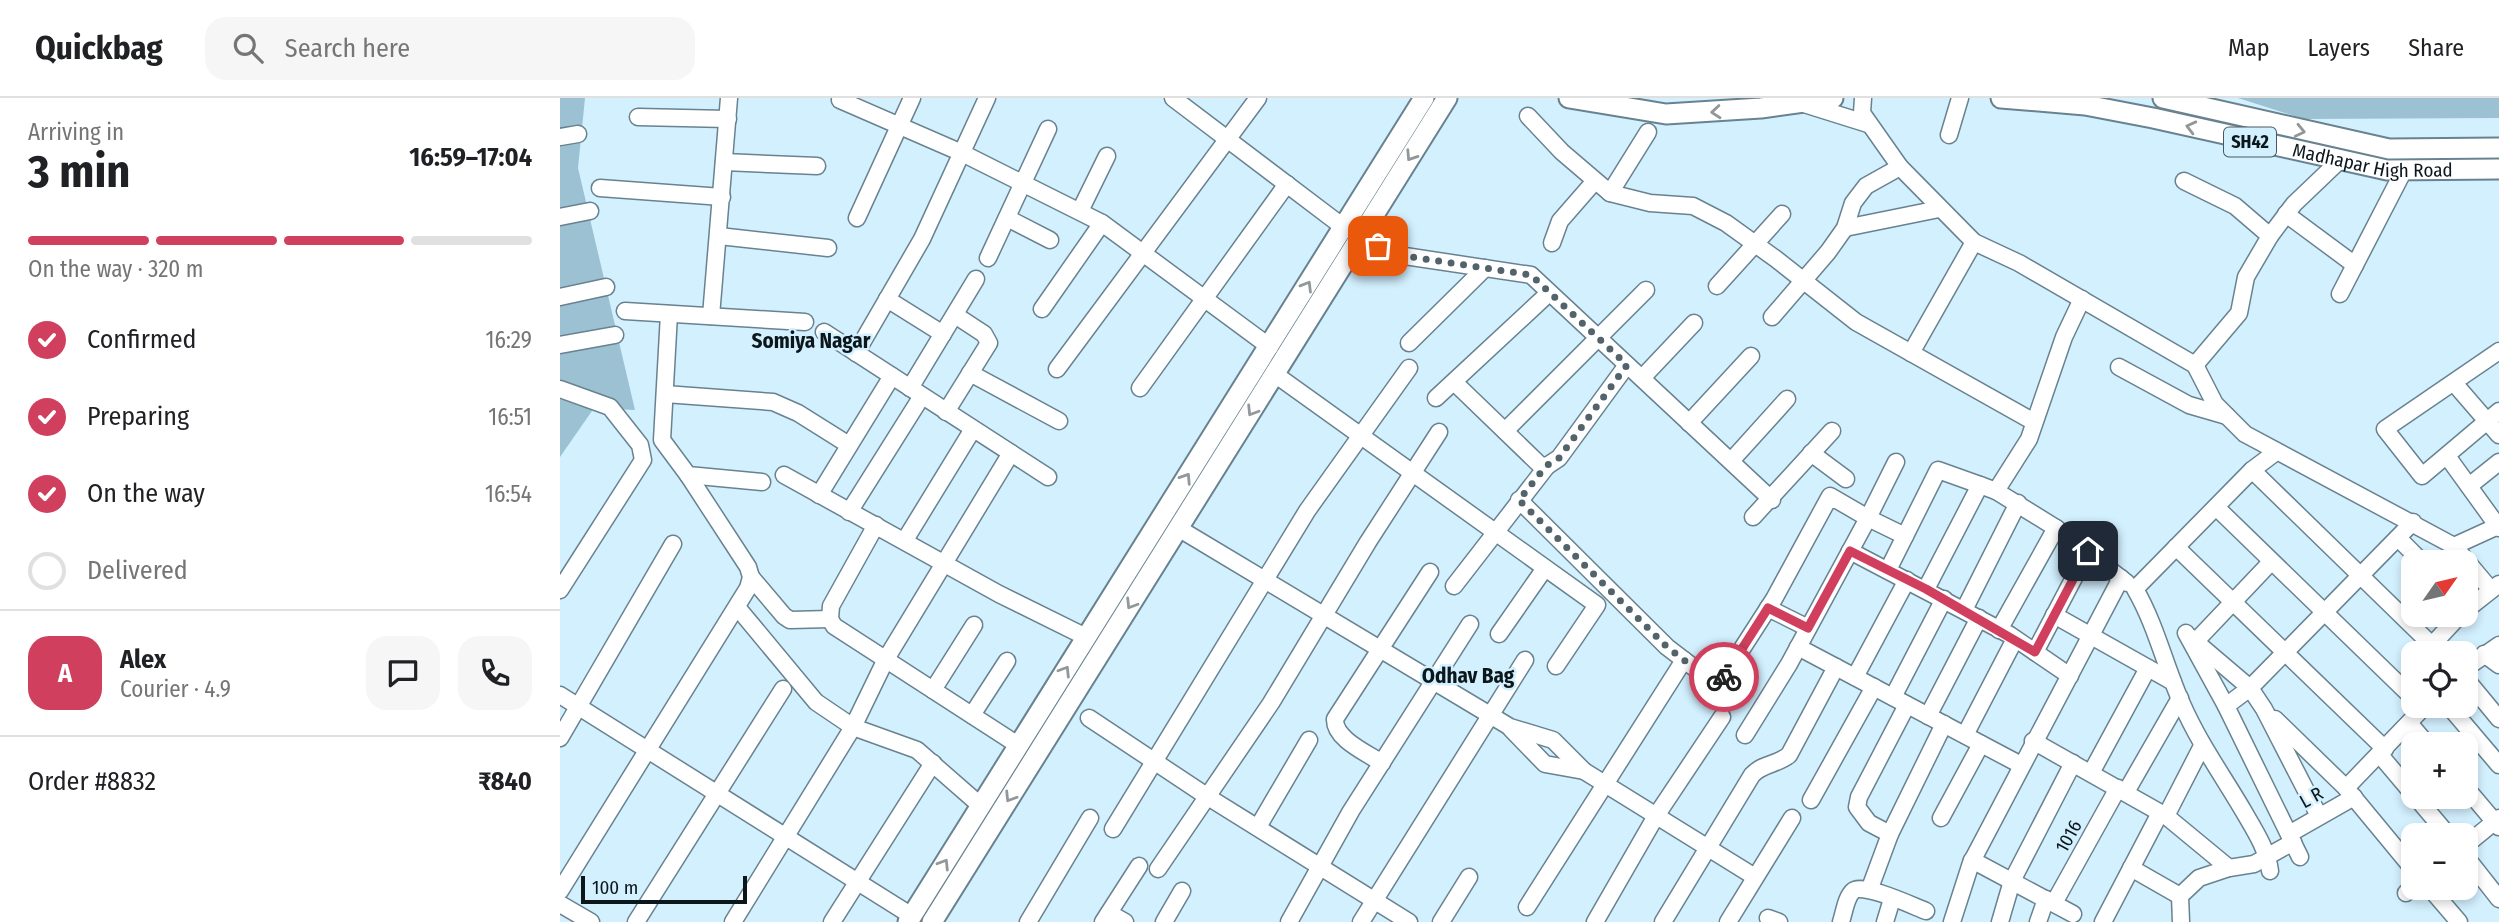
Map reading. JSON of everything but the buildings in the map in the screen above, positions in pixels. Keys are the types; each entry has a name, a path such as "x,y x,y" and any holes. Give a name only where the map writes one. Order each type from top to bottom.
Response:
{"main road":[{"path":"910,919 1424,98"},
{"path":"932,922 1447,98"},
{"path":"1569,98 1666,114 1832,98"},
{"name":"Madhapar High Road","path":"2001,98 2085,105 2140,115 2338,162 2404,170 2499,169"},
{"name":"SH42","path":"2163,98 2389,149 2499,148"}],"street":[{"path":"711,316 729,98"},
{"path":"857,218 912,98"},
{"path":"856,353 922,239 987,98"},
{"path":"1173,98 1342,226"},
{"path":"1057,369 1258,98"},
{"path":"1863,98 1860,107 1868,124 1900,167 1974,242 2082,299 2195,365 2215,404 2245,434 2454,546 2495,587 2478,600"},
{"path":"1949,135 1960,98"},
{"path":"840,100 962,153 1102,223 1270,347"},
{"path":"1799,102 1868,124"},
{"path":"1528,116 1594,182 1610,192 1650,203 1693,206 1754,243 1805,280 1832,305 2034,422"},
{"path":"638,117 728,119"},
{"path":"988,258 1048,129"},
{"path":"1610,192 1648,132"},
{"path":"560,137 578,134"},
{"path":"1080,211 1107,156"},
{"path":"724,162 817,166"},
{"path":"2195,365 2239,313 2246,277 2270,236 2286,214 2338,162"},
{"path":"1772,317 1845,228 1853,203 1867,186 1900,167"},
{"path":"2340,294 2404,170"},
{"path":"2184,181 2235,206 2270,236"},
{"path":"1552,243 1560,221 1594,182"},
{"path":"1140,388 1287,184"},
{"path":"600,188 722,197"},
{"path":"1845,228 1939,209"},
{"path":"560,217 590,211"},
{"path":"1717,286 1782,214"},
{"path":"2286,214 2355,265"},
{"path":"1007,218 1050,240"},
{"path":"1042,309 1102,223"},
{"path":"719,236 828,248"},
{"path":"1360,237 1398,255 1531,275 1772,500"},
{"path":"1911,353 1974,242"},
{"path":"1409,343 1485,268"},
{"path":"849,512 916,392 943,334 976,279"},
{"path":"560,297 607,287"},
{"path":"1505,431 1646,290"},
{"path":"1436,398 1549,292"},
{"path":"887,299 943,334"},
{"path":"1996,491 2029,439 2064,337 2082,299"},
{"path":"625,311 804,322"},
{"path":"669,314 662,440 748,567 751,577 784,616 790,620 830,619"},
{"path":"946,412 986,348 988,338 955,315"},
{"path":"1642,378 1694,323"},
{"path":"824,332 1048,477"},
{"path":"560,345 615,335"},
{"path":"2493,417 2422,476 2385,429 2499,351"},
{"path":"1689,423 1751,356"},
{"path":"1454,586 1546,466 1559,458 1627,365"},
{"path":"1113,829 1265,580 1359,434 1409,368"},
{"path":"2119,368 2189,405 2227,416"},
{"path":"970,373 1059,421"},
{"path":"1276,375 1492,533 1597,605 1556,666"},
{"path":"819,495 892,376"},
{"path":"1454,382 1540,465 1546,466"},
{"path":"2454,383 2493,417 2499,435"},
{"path":"560,389 610,407 640,445 643,460 560,590"},
{"path":"665,394 774,402 799,413 849,445"},
{"path":"1731,461 1787,399"},
{"path":"905,540 973,429"},
{"path":"1753,517 1772,500 1832,431"},
{"path":"1158,869 1271,704 1439,432"},
{"path":"2135,589 2252,470 2276,452"},
{"path":"733,922 853,727 886,659 1011,453"},
{"path":"1811,453 1846,479"},
{"path":"2447,456 2498,527 2454,546"},
{"path":"2469,486 2499,462"},
{"path":"1745,735 1798,647 1896,463"},
{"path":"1888,570 1938,470 1996,491 2088,551 2135,589 2147,610 2173,682 2202,746 2269,863"},
{"path":"2252,470 2428,641"},
{"path":"688,475 761,482"},
{"path":"784,475 943,563 1086,637"},
{"path":"1926,589 1980,485"},
{"path":"1519,500 1667,647 1718,686 1768,608 1830,496 1905,537"},
{"path":"1964,610 2018,503"},
{"path":"2216,507 2401,687"},
{"path":"2226,706 2250,688 2282,652 2413,522"},
{"path":"876,525 831,606 830,619 840,632 1018,745"},
{"path":"1178,528 1325,614 1490,716 1510,727 1553,740 1584,771 1755,877"},
{"path":"1999,630 2056,528"},
{"path":"2398,538 2410,550"},
{"path":"560,738 674,544"},
{"path":"2176,547 2383,752 2401,777"},
{"path":"1850,551 1979,618 2070,676"},
{"path":"2035,652 2088,551"},
{"path":"2196,641 2271,562"},
{"path":"1499,634 1545,568"},
{"path":"1381,763 1347,740 1335,727 1335,719 1430,572"},
{"path":"560,891 737,607 751,577"},
{"path":"1952,922 1972,860 2121,578"},
{"path":"1855,677 1908,580"},
{"path":"1890,834 1869,823 1857,807 1859,797 1944,599"},
{"path":"737,607 816,702 853,727 899,741 933,762 981,806"},
{"path":"1768,608 1808,628"},
{"path":"2054,615 2173,682"},
{"path":"1927,716 1979,618"},
{"path":"1289,922 1381,763 1470,624"},
{"path":"933,690 974,625"},
{"path":"2300,857 2226,706 2186,633 2250,688 2264,709 2319,816"},
{"path":"1965,735 2015,639"},
{"path":"2478,659 2499,645"},
{"path":"1798,647 2021,765"},
{"path":"2484,654 2499,666"},
{"path":"972,715 1007,660"},
{"path":"1361,922 1525,660"},
{"path":"1527,907 1684,660"},
{"path":"1663,922 1752,775 1759,767 1779,762 1788,755 1836,667"},
{"path":"2091,773 2148,668"},
{"path":"1811,800 1874,687"},
{"path":"636,922 783,689"},
{"path":"2478,694 2499,719"},
{"path":"560,695 856,880 910,919"},
{"name":"1016","path":"2038,922 2180,698"},
{"path":"2264,709 2350,793 2401,855"},
{"path":"1595,922 1657,816 1722,717"},
{"path":"1089,718 1319,868 1409,922"},
{"name":"L R","path":"2180,896 2199,878 2229,868 2269,863 2291,838 2350,793 2414,718"},
{"path":"2459,718 2499,765"},
{"path":"2409,723 2417,732"},
{"path":"1870,888 1890,834 1944,724"},
{"path":"1510,727 1545,764 1584,771"},
{"path":"1258,827 1309,740"},
{"path":"2033,741 2163,815 2229,868"},
{"path":"1941,818 1981,744"},
{"path":"2103,922 2202,746"},
{"path":"832,922 856,880 933,762"},
{"path":"2000,922 2012,881 2073,763"},
{"path":"2478,801 2498,822 2478,836"},
{"path":"2426,809 2438,823"},
{"path":"1028,922 1090,818"},
{"path":"1728,922 1792,818"},
{"path":"1972,860 2073,914"},
{"path":"1125,922 1106,917 1139,866"},
{"path":"2132,868 2180,896 2181,922"},
{"path":"2478,872 2499,899"},
{"path":"1441,922 1469,877"},
{"path":"1841,922 1850,892 1857,888 1870,888 1926,911"},
{"path":"1164,922 1182,891"},
{"path":"1885,922 1892,899"},
{"path":"2440,900 2459,922"},
{"path":"560,904 591,922"}],"shaded area":[{"path":"560,98 585,98 578,168 635,410 594,408 560,457"},
{"path":"2238,98 2499,98 2499,118 2304,119"}],"way so far":[{"path":"1378,246 1398,255 1531,275 1627,365 1559,458 1546,466 1519,500 1667,647 1718,686 1724,677"}],"district":[{"name":"Somiya Nagar","path":"811,341"},
{"name":"Odhav Bag","path":"1468,676"}],"route":[{"path":"1724,677 1768,608 1808,628 1850,551 1926,589 2010,635 2035,652 2088,551"}]}
